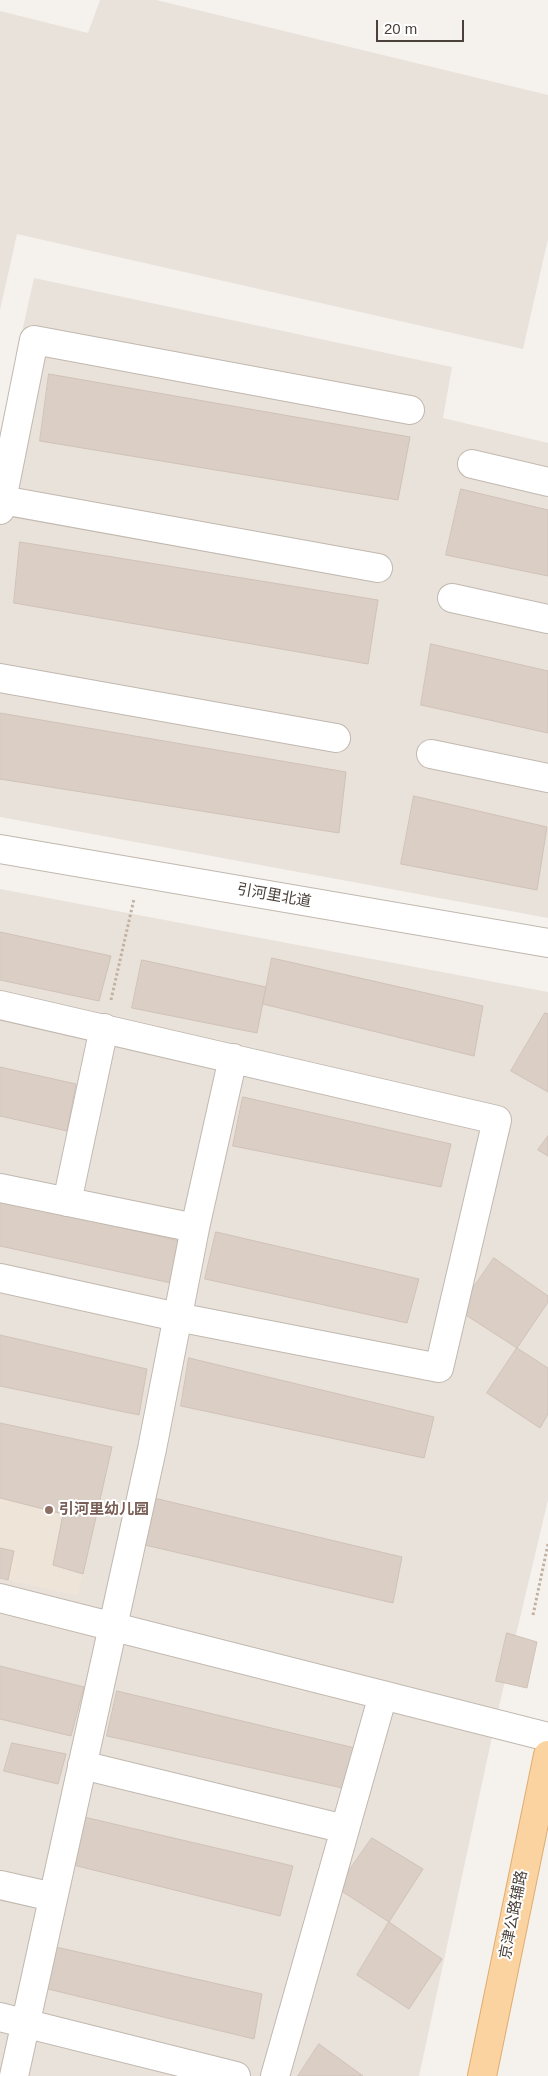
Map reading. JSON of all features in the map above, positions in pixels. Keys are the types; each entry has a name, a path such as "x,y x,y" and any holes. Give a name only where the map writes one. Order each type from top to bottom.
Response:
{"main road":[{"name":"京津公路辅路","path":"482,2076 548,1755"}],"street":[{"path":"378,568 1,505 34,340 410,410"},
{"path":"472,464 548,482"},
{"path":"452,598 548,619"},
{"path":"0,678 336,738"},
{"path":"430,754 548,778"},
{"name":"引河里北道","path":"0,849 548,943"},
{"path":"0,1005 496,1120 439,1368 177,1317 0,1278"},
{"path":"67,1202 104,1028"},
{"path":"14,2076 13,2021 53,1897 152,1449 195,1228 234,1058"},
{"path":"0,1188 195,1228"},
{"path":"0,1598 548,1737"},
{"path":"275,2076 383,1695"},
{"path":"82,1765 345,1830"},
{"path":"0,1885 53,1897"},
{"path":"13,2021 236,2076"}],"path":[{"path":"104,1028 140,873"},
{"path":"533,1615 548,1544"}],"shaded area":[{"path":"100,0 156,0 548,95 548,239 523,349 17,234 0,310 0,11 88,33"},
{"path":"34,278 452,367 443,418 548,443 548,918 0,817 0,432"},
{"path":"0,889 548,992 548,1500 495,1723 419,2076 0,2076"},
{"name":"引河里幼儿园","path":"0,1423 112,1447 78,1596 0,1578"}],"building":[{"path":"49,374 410,437 398,500 40,441"},
{"path":"461,489 548,510 548,576 446,555"},
{"path":"20,542 378,600 368,664 14,603"},
{"path":"431,644 548,671 548,733 421,705"},
{"path":"0,713 346,772 339,833 0,779"},
{"path":"414,796 547,827 537,890 401,864"},
{"path":"0,932 111,956 99,1001 0,980"},
{"path":"272,958 483,1006 474,1056 263,1004"},
{"path":"142,960 266,987 257,1033 132,1008"},
{"path":"545,1013 548,1014 548,1092 511,1071"},
{"path":"0,1067 76,1084 67,1131 0,1116"},
{"path":"243,1097 451,1144 441,1187 233,1146"},
{"path":"548,1136 548,1156 538,1150"},
{"path":"0,1200 180,1241 171,1283 0,1246"},
{"path":"216,1232 419,1279 407,1323 205,1279"},
{"path":"494,1258 548,1296 548,1302 517,1348 458,1310"},
{"path":"0,1335 147,1369 139,1415 0,1386"},
{"path":"517,1348 548,1368 548,1414 540,1428 487,1393"},
{"path":"189,1358 434,1417 424,1458 181,1406"},
{"name":"引河里幼儿园","path":"0,1423 112,1447 83,1574 53,1565 63,1514 0,1498"},
{"path":"154,1498 402,1557 393,1603 145,1545"},
{"path":"0,1548 14,1551 8,1580 0,1578"},
{"path":"507,1633 537,1642 527,1688 496,1681"},
{"path":"0,1666 84,1687 71,1736 0,1719"},
{"path":"117,1691 359,1749 347,1789 107,1736"},
{"path":"12,1743 66,1754 58,1784 4,1771"},
{"path":"84,1817 293,1866 280,1916 73,1865"},
{"path":"372,1838 423,1869 389,1922 337,1888"},
{"path":"389,1922 442,1959 409,2009 357,1975"},
{"path":"56,1947 262,1994 254,2039 48,1989"},
{"path":"319,2044 363,2076 298,2076"}],"place":[{"name":"引河里幼儿园","path":"49,1510"}]}
